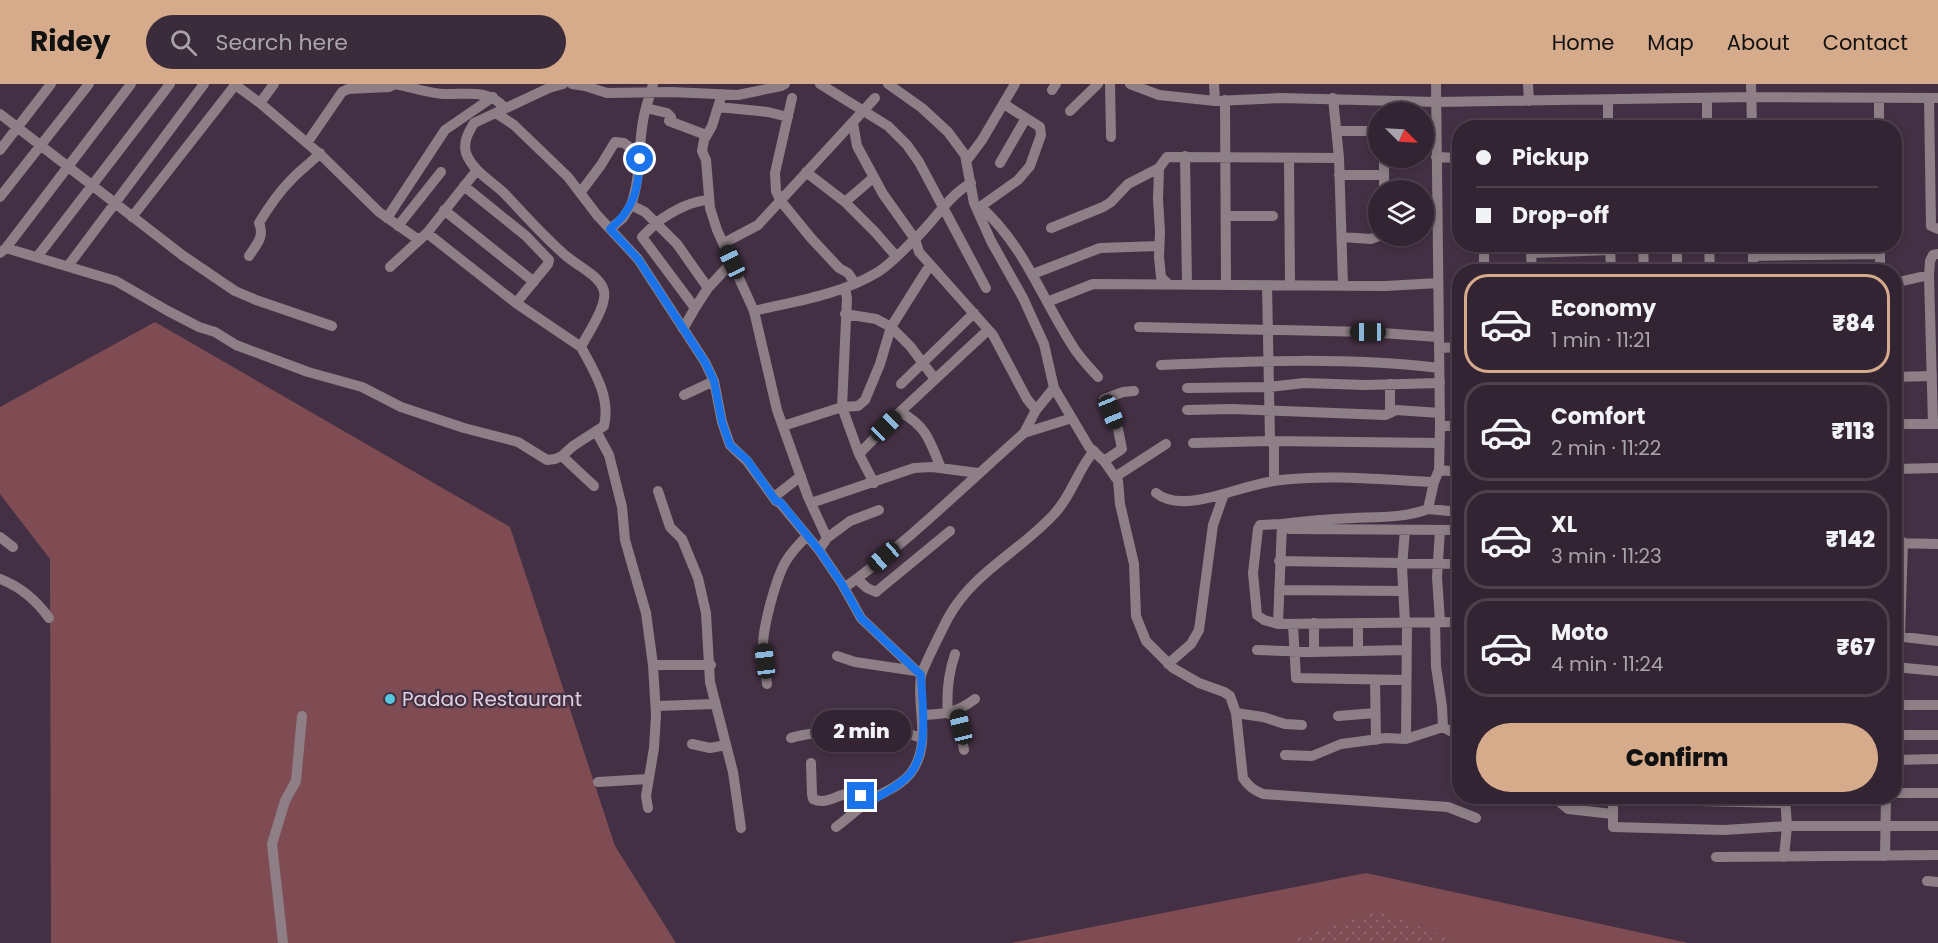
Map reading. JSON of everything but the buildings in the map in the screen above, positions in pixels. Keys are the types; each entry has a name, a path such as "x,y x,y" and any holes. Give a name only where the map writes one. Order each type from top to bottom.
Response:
{"street":[{"path":"0,150 51,84"},
{"path":"0,197 88,84"},
{"path":"130,84 3,251 37,257 116,281 168,311 199,327 215,332 236,345 308,372 362,387 401,407 464,428 518,442 547,460 562,456 604,426 606,415 604,396 596,374 581,347 516,303 424,235"},
{"path":"37,257 170,84"},
{"path":"68,266 204,84"},
{"path":"132,217 235,84 320,153 379,212 416,238 424,235"},
{"path":"260,103 274,84"},
{"path":"307,143 338,96 348,89 389,87 395,84 441,94 459,93 498,104 514,125 568,177 610,229 638,259 705,362 714,381 722,422 730,445 747,460 774,497 819,550 861,618 918,673"},
{"path":"387,218 445,130 498,104 563,84"},
{"path":"572,84 607,93 652,88 724,91 738,95 785,84"},
{"path":"820,84 888,126 908,145 945,205 986,288"},
{"path":"888,84 922,108 948,132 965,155 967,160 966,186 974,203 996,220 1013,242 1073,347 1098,378"},
{"path":"967,160 1015,84"},
{"path":"1070,111 1098,84"},
{"path":"1110,84 1111,137"},
{"path":"1130,84 1159,95 1220,100 1333,98 1436,102 1752,97 1934,98 1931,226 1938,229"},
{"path":"1214,84 1220,100 1225,157 1226,284"},
{"path":"1436,84 1440,426 1439,470 1428,509 1439,530 1436,667 1443,727"},
{"path":"1528,84 1529,101"},
{"path":"1751,84 1752,120"},
{"path":"610,229 623,218 631,205 637,185 643,118 652,88"},
{"path":"724,91 702,151 706,160 709,200 723,243 754,311 765,363 783,426 811,503 827,538"},
{"path":"792,98 775,173 776,192 811,238 839,268 848,273 850,285 845,314 842,407 859,454 874,483"},
{"path":"723,243 758,225 875,98"},
{"path":"1333,98 1339,175 1343,285"},
{"path":"1707,98 1707,120"},
{"path":"1879,98 1879,120"},
{"path":"1608,100 1608,120"},
{"path":"498,104 474,123 467,134 466,153 477,170 564,254 596,279 604,289 605,301 581,347"},
{"path":"979,208 1018,180 1030,166 1041,135 1040,127 1004,104"},
{"path":"718,107 768,112 788,117"},
{"path":"646,108 667,113 671,117 669,122 706,135"},
{"path":"0,114 182,255 235,291 332,326"},
{"path":"1000,163 1026,118"},
{"path":"853,123 856,147 915,239 919,252 988,330 1027,399 1036,410"},
{"path":"1336,131 1368,131"},
{"path":"580,193 615,142 624,142 640,155"},
{"path":"249,256 261,238 262,231 258,223 271,204 291,179 320,153"},
{"path":"1185,156 1187,285"},
{"path":"1051,228 1112,202 1128,184 1159,168 1167,157 1338,158"},
{"path":"1436,157 1452,158"},
{"path":"1289,158 1290,285"},
{"path":"1159,168 1161,277 1169,285"},
{"path":"1384,168 1384,180"},
{"path":"390,267 424,235 477,170"},
{"path":"398,225 441,172"},
{"path":"806,172 845,202 896,256"},
{"path":"1339,175 1384,175"},
{"path":"845,202 874,177"},
{"path":"464,186 547,255 548,264 516,303"},
{"path":"754,311 836,292 879,272 915,239 945,205 966,186"},
{"path":"695,308 642,237 671,212 698,201 709,200"},
{"path":"631,205 645,212 677,244 708,288"},
{"path":"979,208 991,241 1023,298 1044,344 1054,388 1089,447 1104,461 1118,481 1120,504 1134,564 1136,616 1146,640 1168,664 1199,683 1230,696 1236,712 1243,778 1248,786 1263,794 1448,807 1476,818"},
{"path":"444,210 534,282"},
{"path":"1226,216 1274,216"},
{"path":"516,228 525,217"},
{"path":"1342,237 1368,239"},
{"path":"1033,274 1100,248 1159,246"},
{"path":"1532,264 1531,253 1544,252"},
{"path":"1902,424 1935,424 1929,275 1930,261 1933,255 1938,255"},
{"path":"683,329 708,288 732,262"},
{"path":"783,426 842,407 858,406 865,400 880,364 891,327 930,265"},
{"path":"1902,281 1929,275"},
{"path":"1047,302 1094,284 1385,286 1438,283"},
{"path":"1267,285 1269,411 1274,481"},
{"path":"901,384 974,313"},
{"path":"845,314 876,319 891,327 924,363 935,379"},
{"path":"1139,327 1383,333 1452,345"},
{"path":"859,454 900,412 988,330"},
{"path":"1161,365 1269,361 1394,363 1439,368"},
{"path":"1902,377 1932,376"},
{"path":"684,395 714,381"},
{"path":"1187,388 1269,387 1304,383 1440,383"},
{"path":"1390,384 1390,413"},
{"path":"844,588 917,529 1024,433 1036,410 1054,388"},
{"path":"1104,461 1122,449 1118,429 1104,399 1123,392 1134,391"},
{"path":"1187,410 1231,409 1385,415 1396,410 1440,413"},
{"path":"900,412 915,420 927,433 941,468"},
{"path":"1024,433 1072,418"},
{"path":"1440,426 1452,426"},
{"path":"596,431 609,455 622,507 625,540 646,613 657,706 654,748 648,779 648,808"},
{"path":"1192,443 1272,441 1439,443"},
{"path":"1115,477 1166,444"},
{"path":"836,827 870,801 909,776 921,750 923,715 918,673 948,618 966,591 988,568 1034,534 1056,512 1085,461 1094,451"},
{"path":"562,456 594,486"},
{"path":"811,503 914,468 941,468 978,473"},
{"path":"1902,469 1938,468"},
{"path":"1439,470 1452,471"},
{"path":"774,497 801,476"},
{"path":"1156,493 1171,500 1209,499 1274,481 1324,478 1434,482"},
{"path":"658,491 670,527 682,539 698,578 706,613 711,664 710,682 733,772 741,828"},
{"path":"1168,664 1191,644 1199,630 1213,525 1224,494"},
{"path":"1281,526 1313,520 1386,517 1418,513 1428,509 1452,511"},
{"path":"819,550 827,538 850,521 879,510"},
{"path":"1452,530 1260,525 1253,573 1257,615 1264,620 1278,624 1452,622"},
{"path":"1278,624 1281,526"},
{"path":"1405,530 1402,562 1406,622 1406,739"},
{"path":"857,579 872,591 882,589 950,531"},
{"path":"767,684 763,647 764,630 785,562 796,546 807,536"},
{"path":"0,537 13,547"},
{"path":"1902,543 1938,544"},
{"path":"1280,561 1452,564"},
{"path":"0,579 27,594 38,603 49,618"},
{"path":"1279,590 1403,591"},
{"path":"1314,623 1314,652"},
{"path":"1358,623 1358,651"},
{"path":"1293,624 1296,678 1406,680"},
{"path":"1902,637 1938,641"},
{"path":"1257,650 1314,652 1406,650"},
{"path":"955,654 946,690 964,750"},
{"path":"837,656 855,662 918,673"},
{"path":"653,665 711,664"},
{"path":"1902,668 1938,671"},
{"path":"1375,680 1376,740"},
{"path":"923,715 953,712 975,699"},
{"path":"657,706 715,704"},
{"path":"1902,705 1938,705"},
{"path":"1236,712 1285,724 1302,725"},
{"path":"1338,716 1376,713"},
{"path":"283,943 272,844 285,801 296,781 302,716"},
{"path":"791,738 831,728 858,725 892,729 922,738"},
{"path":"1285,755 1312,756 1335,746 1376,740 1406,739 1443,727 1452,731"},
{"path":"1902,735 1938,735"},
{"path":"692,744 710,748 726,745"},
{"path":"1902,760 1938,759"},
{"path":"811,763 813,799 822,802 849,794 861,796 870,801"},
{"path":"597,782 648,779"},
{"path":"1902,793 1938,793"},
{"path":"1562,804 1568,809 1613,814"},
{"path":"1612,804 1613,827 1724,830 1787,826 1938,826"},
{"path":"1784,804 1787,826 1784,857"},
{"path":"1885,856 1886,804"},
{"path":"1716,857 1938,855"}],"shaded area":[{"path":"155,322 510,527 615,846 676,943 51,943 50,559 0,494 0,407"},
{"path":"1366,873 1688,943 1011,943"},
{"path":"1376,911 1464,943 1281,943"}],"place":[{"name":"Padao Restaurant","path":"390,699"}],"route":[{"path":"640,159 640,169 631,205 623,218 610,229 638,259 705,362 714,381 722,422 730,445 747,460 768,491 776,501 780,502 819,550 861,618 921,675 922,738 921,750 914,768 909,776 870,801 861,796"}]}
